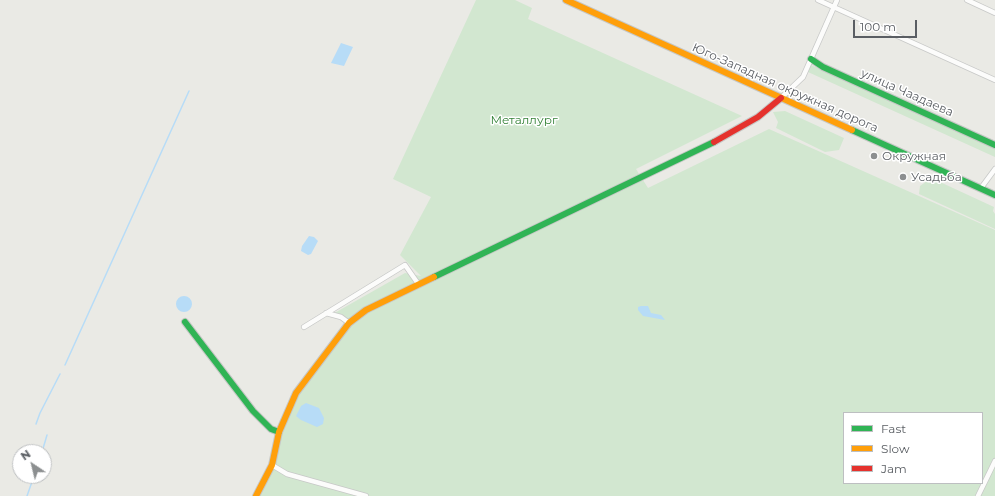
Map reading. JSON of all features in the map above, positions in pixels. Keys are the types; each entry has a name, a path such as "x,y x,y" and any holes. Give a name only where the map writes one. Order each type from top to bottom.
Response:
{"main road":[{"name":"Юго-Западная окружная дорога","path":"566,0 995,195"},
{"name":"улица Чаадаева","path":"811,59 824,67 995,144"},
{"path":"256,496 272,465 279,432 296,393 349,323 366,310 419,286 698,150 758,117 781,98"},
{"path":"185,322 253,412 271,429 279,432"}],"street":[{"path":"818,0 995,80"},
{"path":"781,98 803,77 837,0"},
{"path":"967,0 995,13"},
{"path":"981,188 995,169"},
{"path":"304,327 406,265 419,286"},
{"path":"326,313 341,317 349,323"},
{"path":"978,496 995,461"},
{"path":"272,465 287,474 366,496"}],"green space":[{"name":"Металлург","path":"476,0 515,0 532,8 528,19 742,116 636,169 648,188 769,129 995,230 995,496 256,496 261,488 288,407 349,323 331,315 405,273 421,276 400,255 431,197 393,179"},
{"path":"811,65 995,148 995,157 808,72"},
{"path":"785,111 844,138 839,150 825,152 776,128 778,122 773,112"},
{"path":"927,181 940,182 994,207 995,229 919,194 920,186"}],"water":[{"path":"341,43 353,47 344,66 331,63"},
{"path":"309,236 314,237 318,241 311,254 308,255 301,251 302,246"},
{"path":"181,296 187,296 192,301 190,310 187,312 181,312 176,307 176,301"},
{"path":"648,306 651,313 661,315 665,320 643,316 638,310 638,307"},
{"path":"306,403 319,408 324,418 323,424 317,427 301,420 296,416 301,406"}],"waterway":[{"path":"65,365 189,91"},
{"path":"36,424 60,374"},
{"path":"44,444 47,435"},
{"path":"27,496 31,484"}],"traffic: fast":[{"path":"811,59 823,67 995,145"},
{"path":"852,130 995,195"},
{"path":"434,277 714,142"},
{"path":"185,322 253,411 271,429 279,432"}],"traffic: slow":[{"path":"566,0 852,130"},
{"path":"256,496 272,465 279,432 296,393 349,323 366,310 434,277"}],"traffic: jam":[{"path":"714,142 758,117 781,98"}],"place":[{"name":"Окружная","path":"874,156"},
{"name":"Усадьба","path":"903,177"}]}
